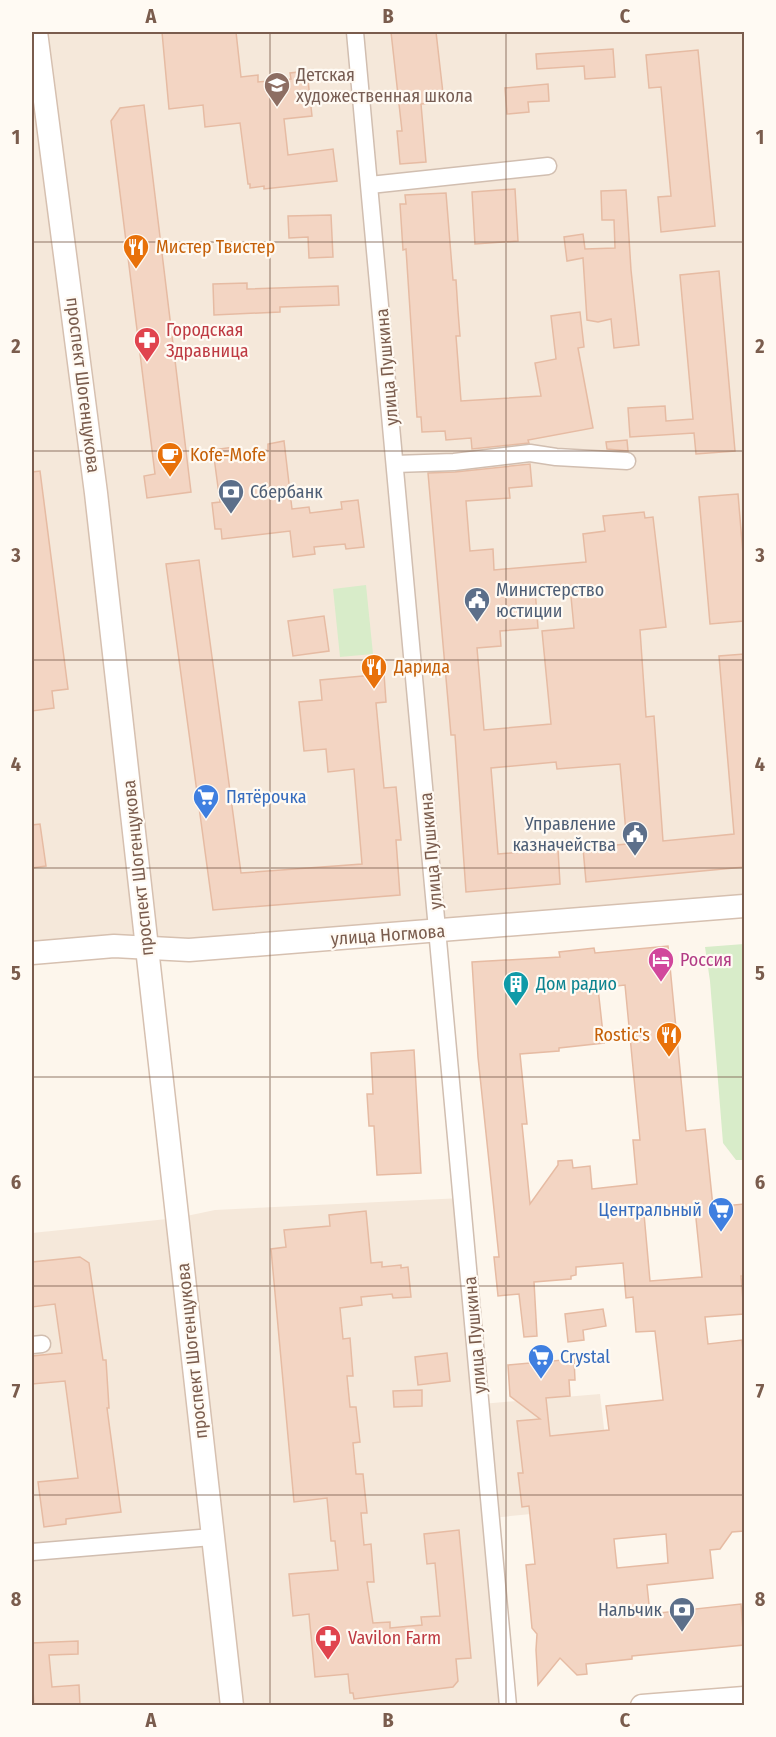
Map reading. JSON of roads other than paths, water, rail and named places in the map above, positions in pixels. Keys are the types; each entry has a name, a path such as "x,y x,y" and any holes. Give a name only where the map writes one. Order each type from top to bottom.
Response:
{"main road":[{"name":"проспект Шогенцукова","path":"36,32 88,422 232,1706"},
{"name":"улица Ногмова","path":"32,953 114,946 189,950 744,906"},
{"path":"642,1706 744,1698"}],"street":[{"name":"улица Пушкина","path":"356,32 508,1706"},
{"path":"370,185 548,166"},
{"path":"395,464 454,462 530,453 556,457 627,461"},
{"path":"32,1552 212,1537"}],"place":[{"name":"Детская художественная школа","path":"277,108"},
{"name":"Мистер Твистер","path":"136,270"},
{"name":"Городская Здравница","path":"147,363"},
{"name":"Kofe-Mofe","path":"170,478"},
{"name":"Сбербанк","path":"231,515"},
{"name":"Министерство юстиции","path":"477,623"},
{"name":"Дарида","path":"374,690"},
{"name":"Пятёрочка","path":"206,820"},
{"name":"Управление казначейства","path":"635,857"},
{"name":"Россия","path":"661,983"},
{"name":"Дом радио","path":"516,1007"},
{"name":"Rostic's","path":"669,1058"},
{"name":"Центральный","path":"721,1233"},
{"name":"Crystal","path":"541,1380"},
{"name":"Нальчик","path":"682,1633"},
{"name":"Vavilon Farm","path":"328,1661"}]}
